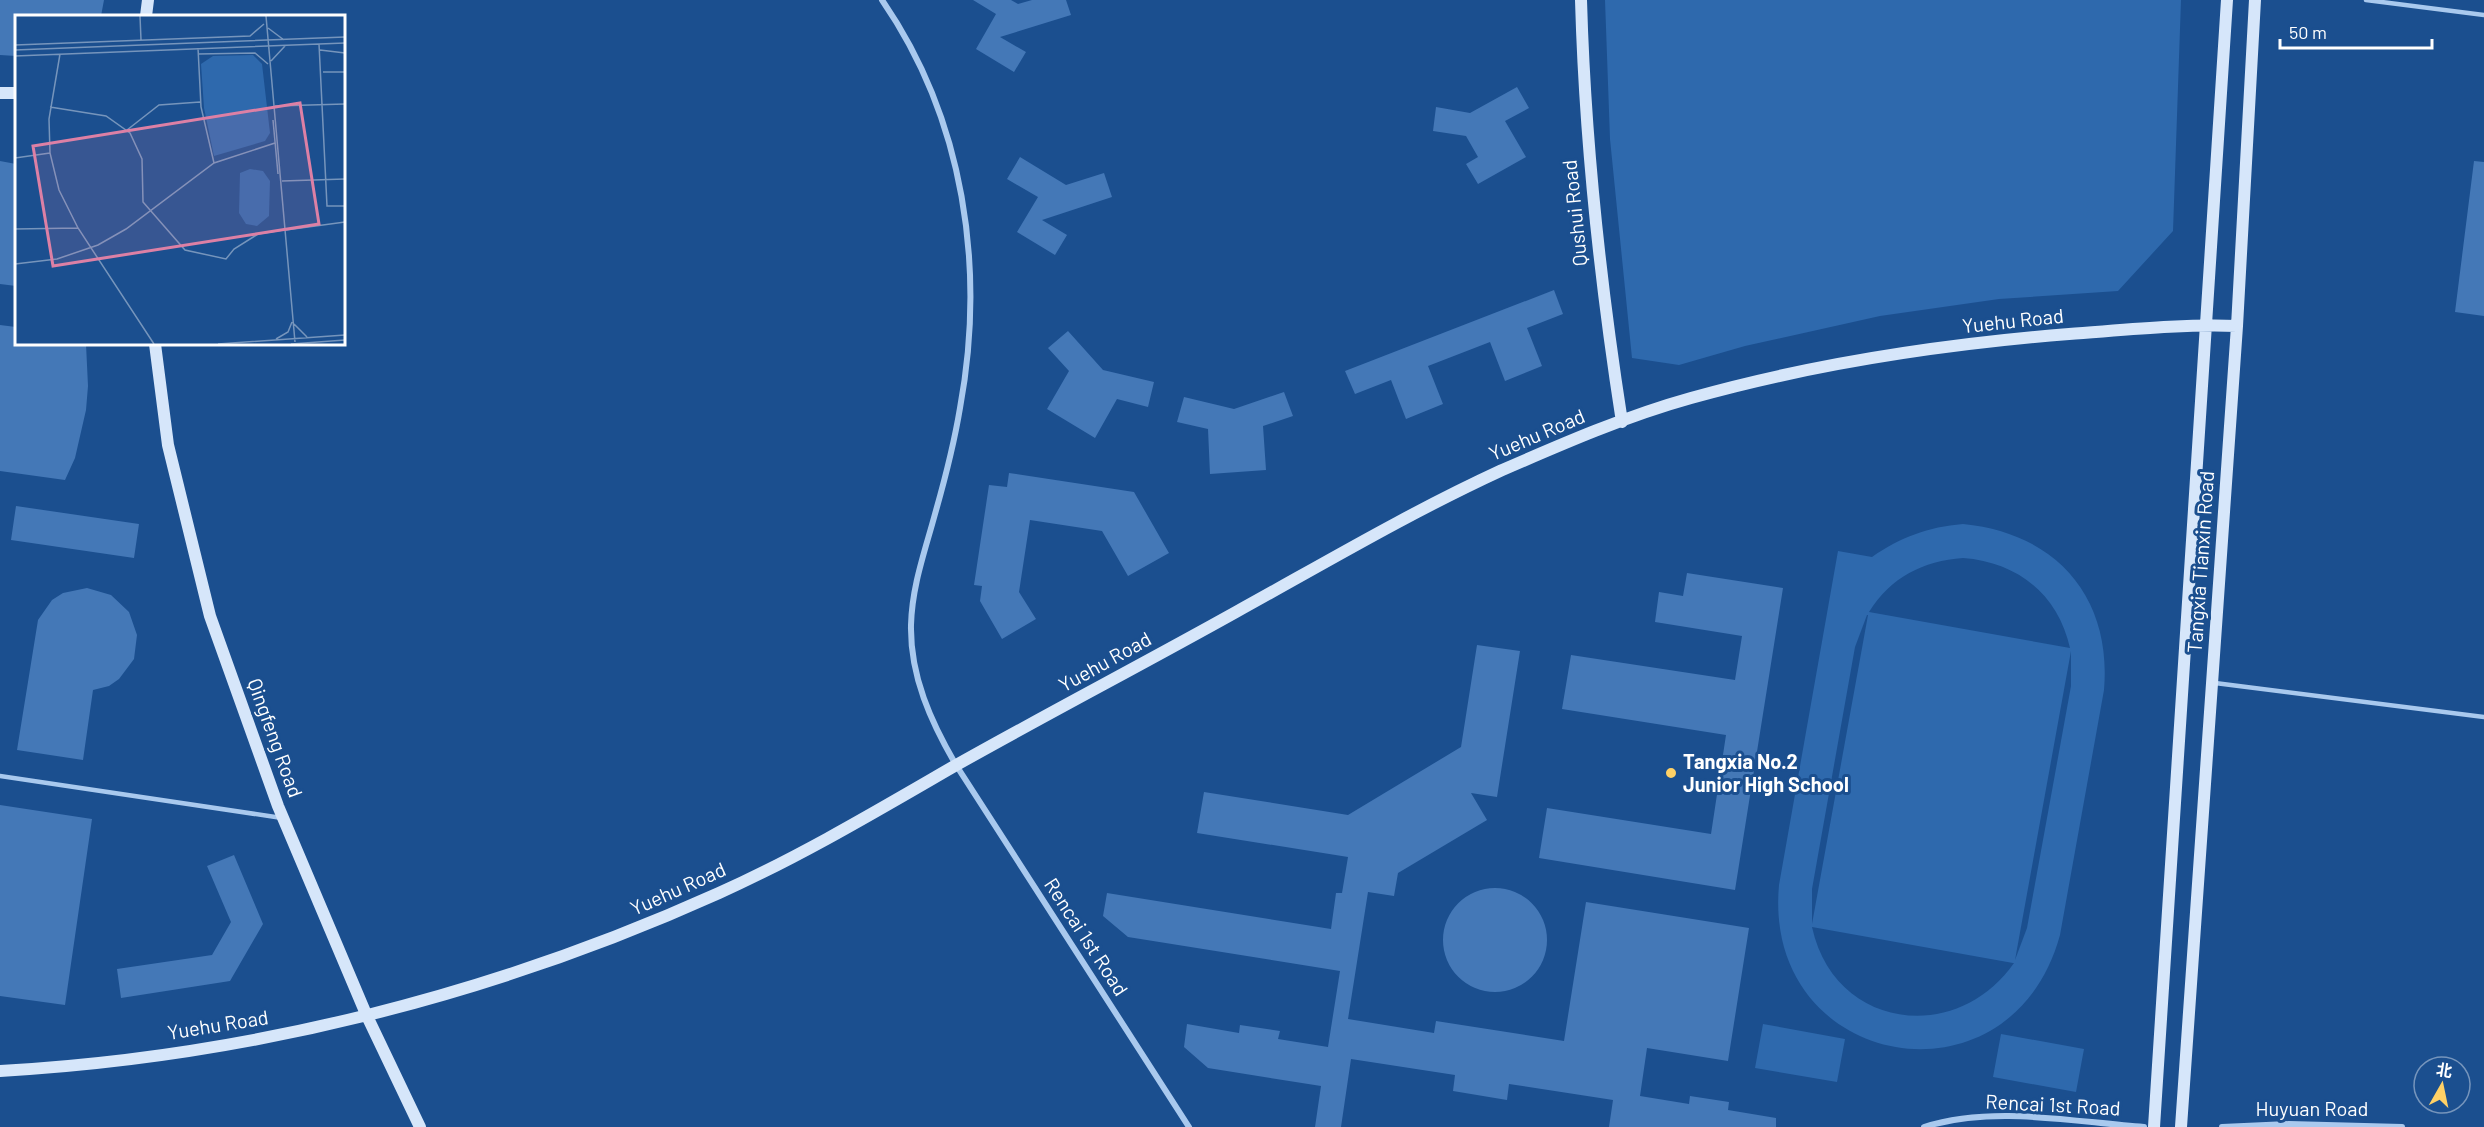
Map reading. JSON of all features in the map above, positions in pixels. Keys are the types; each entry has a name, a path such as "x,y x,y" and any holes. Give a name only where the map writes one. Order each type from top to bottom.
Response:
{"street":[{"path":"146,15 148,0"},
{"name":"Rencai 1st Road","path":"882,0 897,22 928,81 951,144 965,209 971,275 961,405 948,468 916,577 911,626 916,675 932,722 956,765 1189,1127"},
{"name":"Qushui Road","path":"1581,0 1588,154 1596,233 1622,422"},
{"name":"Tangxia Tianxin Road","path":"2154,1127 2227,0"},
{"name":"Tangxia Tianxin Road","path":"2181,1127 2237,326 2255,0"},
{"name":"Yuehu Road","path":"0,1071 51,1068 233,1043 442,996 563,958 723,891 821,843 956,765 1385,528 1502,471 1622,422 1691,398 1819,369 1914,352 2019,338 2207,325 2237,326"},
{"name":"Qingfeng Road","path":"155,345 168,445 210,616 283,818 366,1014 420,1127"},
{"name":"Rencai 1st Road","path":"1924,1127 1956,1119 2003,1116 2144,1127"},
{"name":"Huyuan Road","path":"2222,1127 2300,1124 2402,1127"}],"lane":[{"path":"2366,0 2484,15"},
{"path":"2212,683 2484,717"},
{"path":"0,776 283,818"}],"shaded area":[{"path":"1605,0 2181,0 2173,231 2118,291 1999,299 1880,316 1745,346 1679,365 1632,358 1610,139"},
{"path":"1963,524 1996,530 2025,541 2051,556 2071,576 2087,599 2098,626 2104,657 2104,690 2060,935 2033,992 1993,1029 1945,1047 1895,1047 1848,1030 1809,996 1784,948 1779,885 1838,551 1872,557 1915,534","holes":["1963,558 2001,566 2032,584 2056,612 2070,648 1869,612 1887,589 1898,580 1921,567","1868,615 1812,924 1812,889 1855,647","2071,651 2071,686 2027,928 2015,960","1812,927 2014,963 1990,989 1961,1007 1930,1015 1900,1014 1870,1005 1845,987 1825,961"]},
{"path":"1763,1024 1845,1039 1837,1082 1755,1068"},
{"path":"2001,1034 2084,1049 2076,1092 1993,1077"}],"building":[{"path":"0,0 104,0 101,15 15,15 15,56 0,55"},
{"path":"973,0 1011,0 1018,4 1032,0 1066,0 1071,15 1000,37 1026,52 1014,72 976,49 996,14"},
{"path":"1517,87 1529,108 1505,121 1526,157 1478,184 1466,164 1478,157 1466,136 1433,131 1436,107 1470,113"},
{"path":"1020,157 1066,185 1104,173 1112,197 1042,220 1067,235 1055,255 1017,232 1038,197 1007,179"},
{"path":"0,161 15,164 15,286 0,284"},
{"path":"2474,161 2484,162 2484,316 2455,312"},
{"path":"1554,290 1563,314 1527,328 1542,366 1505,381 1490,342 1428,366 1443,404 1406,419 1391,380 1355,394 1345,371"},
{"path":"0,325 15,327 15,345 86,345 88,386 86,410 75,458 65,480 0,471"},
{"path":"1068,331 1103,370 1154,382 1148,407 1117,399 1095,438 1047,409 1069,371 1048,348"},
{"path":"1284,392 1293,416 1263,426 1266,470 1210,474 1208,429 1177,422 1184,397 1234,409"},
{"path":"1009,473 1134,492 1169,553 1128,576 1102,531 1030,520 1019,592 1036,619 1002,639 980,601 982,586 974,585 989,485 1007,487"},
{"path":"16,506 139,524 134,558 11,540"},
{"path":"1687,573 1783,588 1735,890 1539,858 1547,808 1711,834 1726,735 1562,709 1571,655 1735,680 1742,636 1655,622 1659,592 1683,596"},
{"path":"87,588 111,595 129,612 137,635 134,659 119,679 109,686 93,690 83,760 17,750 38,620 52,600 63,593"},
{"path":"1477,645 1520,651 1497,797 1471,793 1487,820 1398,873 1394,896 1368,892 1348,1019 1434,1033 1436,1021 1564,1041 1586,902 1749,928 1728,1061 1647,1048 1640,1096 1689,1104 1690,1096 1729,1102 1728,1110 1776,1118 1776,1127 1609,1127 1613,1100 1509,1084 1507,1100 1453,1091 1455,1075 1351,1059 1341,1127 1315,1127 1321,1086 1208,1068 1184,1047 1187,1024 1239,1033 1240,1025 1280,1031 1278,1039 1328,1047 1340,971 1128,937 1103,916 1107,893 1331,929 1336,893 1342,893 1348,857 1197,833 1204,792 1348,815 1461,747"},
{"path":"0,805 92,819 65,1005 0,996"},
{"path":"234,855 263,924 230,981 121,998 117,969 212,955 231,922 207,866"},
{"path":"1495,888 1515,892 1532,903 1543,920 1547,940 1543,960 1532,977 1515,988 1495,992 1475,988 1458,977 1447,960 1443,940 1447,920 1458,903 1475,892"}],"place":[{"name":"Tangxia No.2 Junior High School","path":"1671,773"}]}
